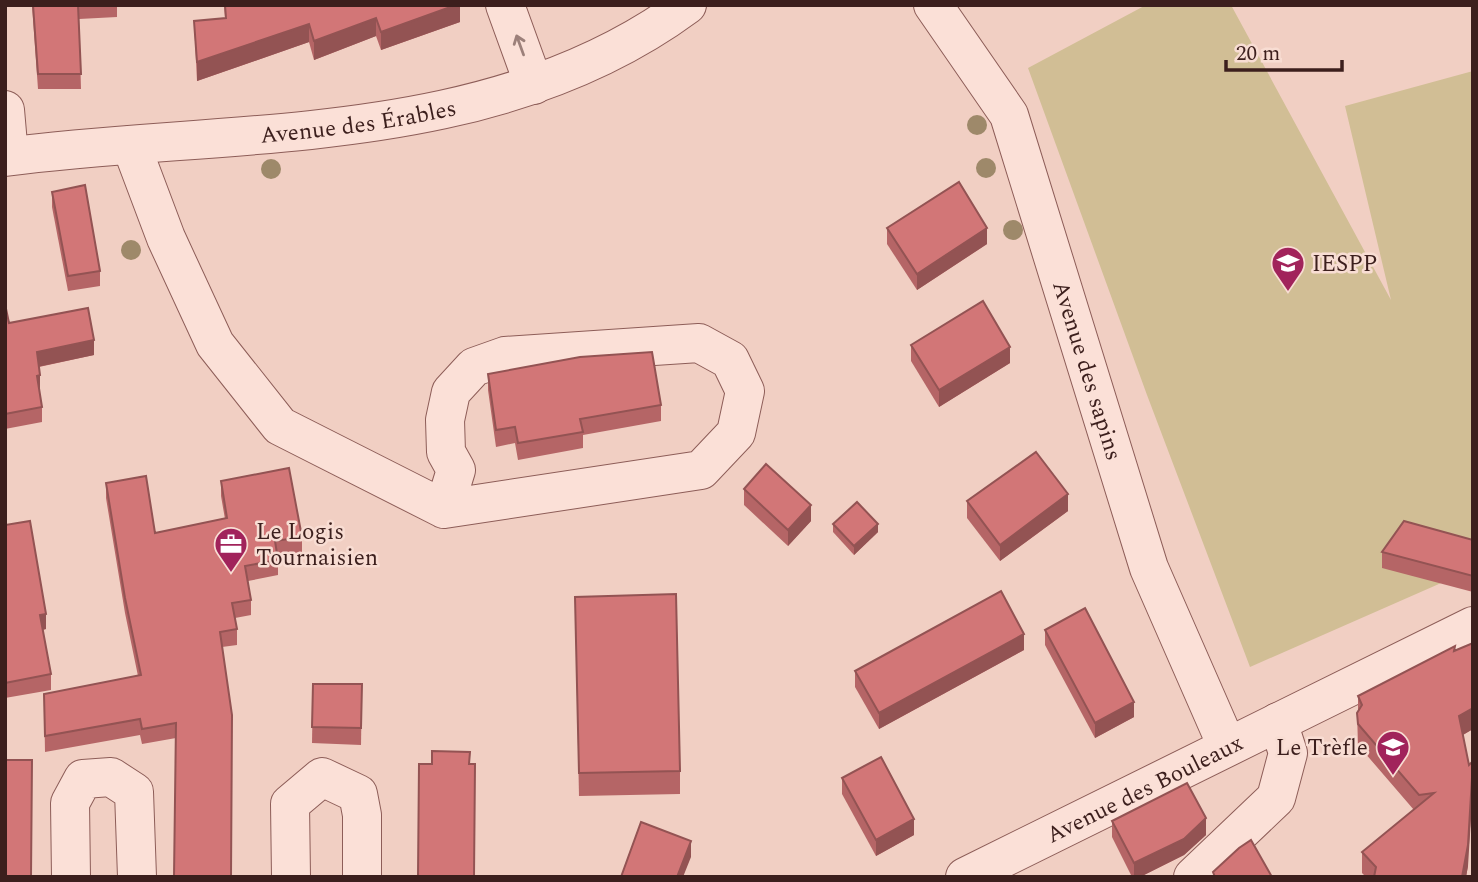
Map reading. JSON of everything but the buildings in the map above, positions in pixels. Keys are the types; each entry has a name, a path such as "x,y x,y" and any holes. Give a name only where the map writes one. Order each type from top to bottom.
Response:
{"street":[{"path":"505,5 534,85"},
{"name":"Avenue des Érables","path":"7,157 372,123 432,113 534,85 598,59 655,29 687,5"},
{"name":"Avenue des sapins","path":"933,5 1009,115 1149,568 1227,746"},
{"path":"5,110 7,157"},
{"path":"131,145 166,238 215,344 279,426 444,509 701,470 736,433 745,391 730,360 699,342 505,356 474,367 451,392 447,411 446,452 456,470 444,509"},
{"name":"Avenue des Bouleaux","path":"965,877 1473,626"},
{"path":"1194,877 1276,798 1288,753 1278,722"},
{"path":"71,877 70,803 83,779 111,777 134,792 136,877"},
{"path":"291,877 290,804 322,777 358,794 362,815 362,877"}],"shaded area":[{"name":"IESPP","path":"1146,5 1231,5 1391,300 1345,106 1473,71 1473,569 1250,667 1028,68"}],"place":[{"name":"IESPP","path":"1288,293"},
{"name":"Le Logis Tournaisien","path":"231,574"},
{"name":"Le Trèfle","path":"1393,777"}]}
